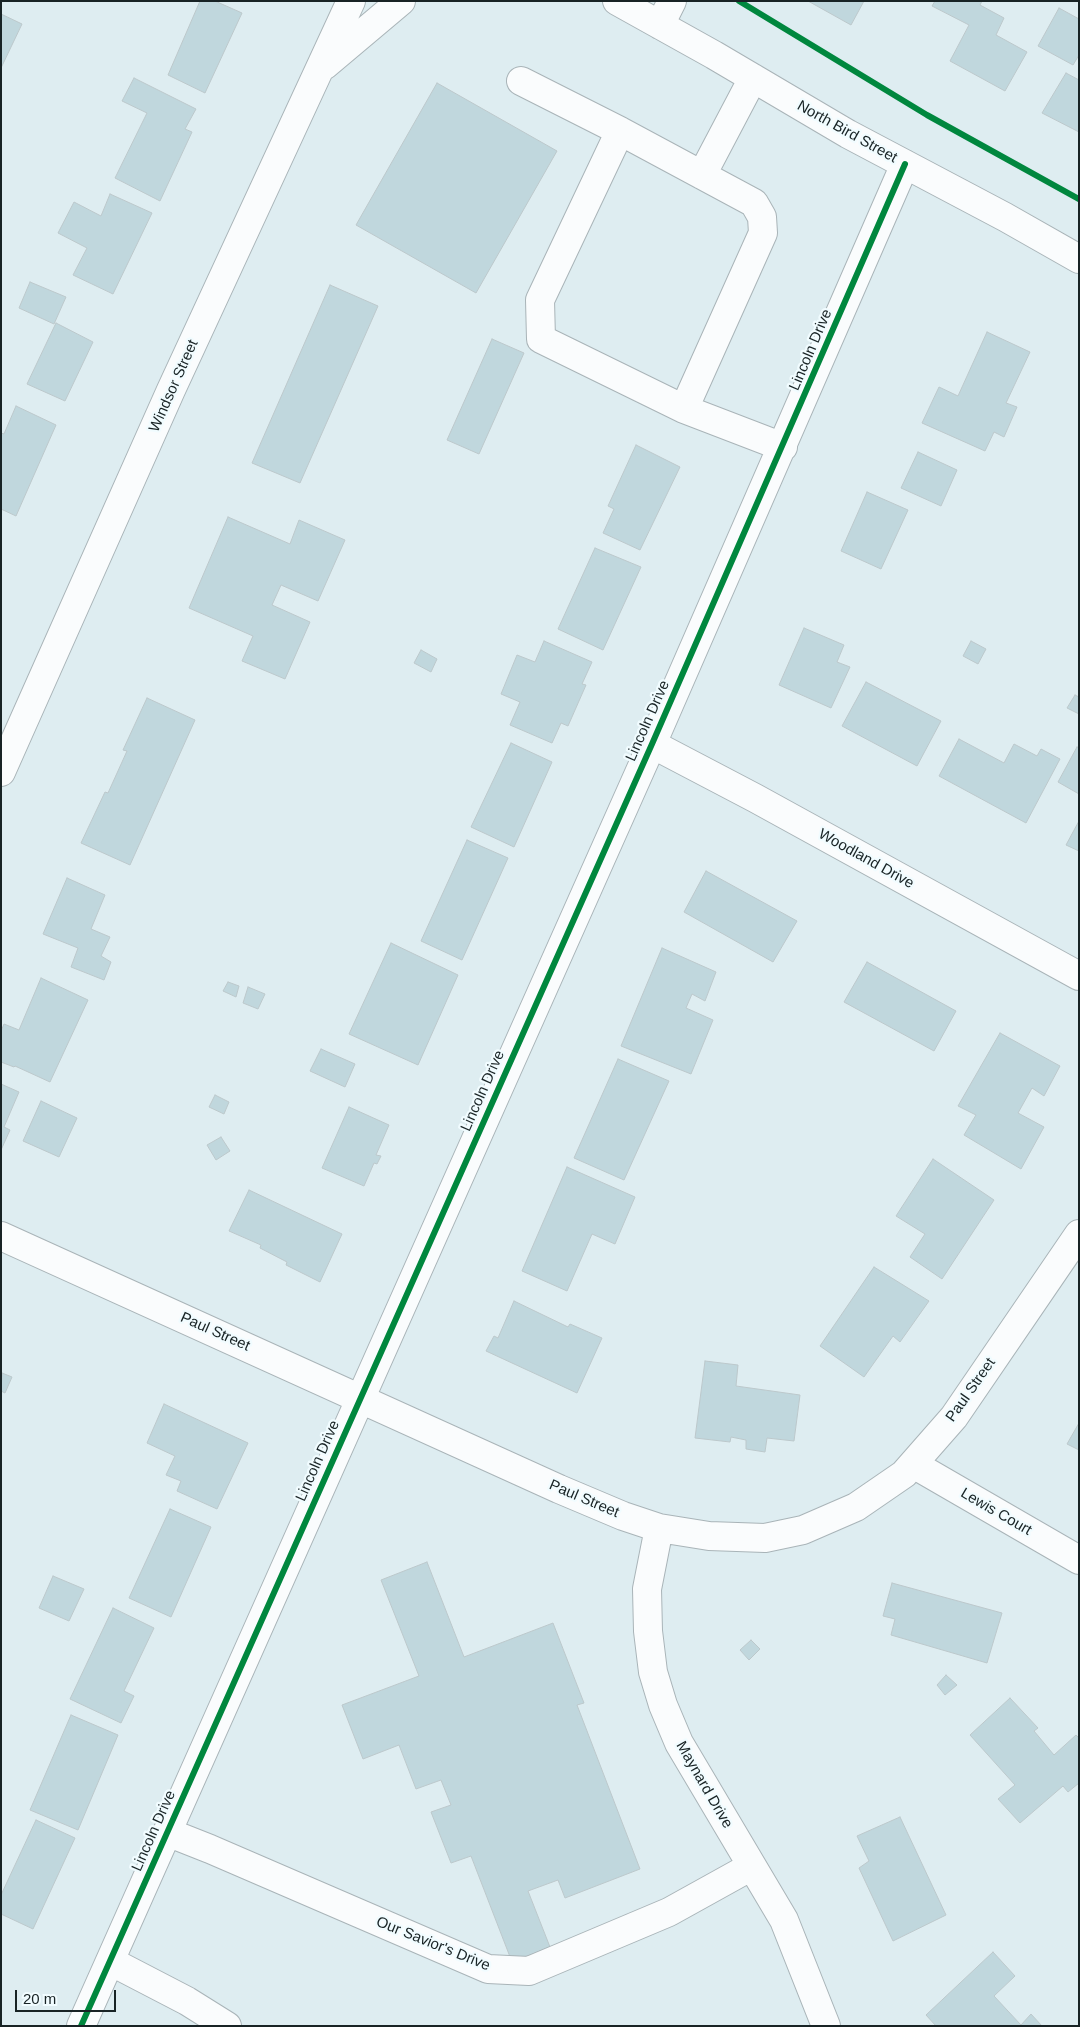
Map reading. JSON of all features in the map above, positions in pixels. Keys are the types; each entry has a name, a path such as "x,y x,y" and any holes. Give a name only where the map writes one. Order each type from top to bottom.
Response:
{"street":[{"name":"Windsor Street","path":"1,772 171,390 351,1"},
{"path":"318,71 401,1"},
{"name":"North Bird Street","path":"617,1 848,134 1079,260"},
{"path":"660,25 672,1"},
{"path":"702,175 753,78"},
{"path":"521,81 620,131 754,203 762,216 763,233 684,409"},
{"path":"620,131 540,300 541,340 684,409 783,447"},
{"name":"Lincoln Drive","path":"81,2026 652,744 905,164"},
{"name":"Woodland Drive","path":"652,744 1079,976"},
{"name":"Paul Street","path":"1,1236 559,1489 623,1516 659,1528 709,1536 765,1538 803,1530 856,1507 904,1474 954,1417 1079,1234"},
{"name":"Lewis Court","path":"913,1464 1079,1560"},
{"name":"Maynard Drive","path":"659,1528 646,1589 648,1631 653,1672 663,1706 679,1743 784,1920 826,2026"},
{"name":"Our Savior's Drive","path":"167,1832 488,1969 529,1972 668,1912 752,1866"},
{"path":"110,1961 187,2001 227,2026"}],"building":[{"path":"200,1 215,1 242,13 205,93 168,75"},
{"path":"808,1 864,1 851,25"},
{"path":"935,1 982,1 980,5 1004,18 996,35 1027,52 1005,91 950,61 969,25 932,6"},
{"path":"1059,8 1079,19 1079,55 1073,65 1038,46"},
{"path":"1,14 22,24 1,68"},
{"path":"1066,73 1079,80 1079,132 1042,113"},
{"path":"134,78 196,109 185,129 192,132 160,201 115,178 147,113 122,101"},
{"path":"437,83 557,151 476,293 356,225"},
{"path":"110,194 152,213 113,294 73,275 87,248 58,233 74,202 101,216"},
{"path":"30,282 66,297 54,324 19,308"},
{"path":"330,285 378,306 300,483 252,463"},
{"path":"56,323 93,342 65,401 27,384"},
{"path":"987,332 1030,352 1006,403 1017,407 1004,437 994,432 985,451 922,423 939,387 958,396"},
{"path":"492,339 524,353 479,454 447,440"},
{"path":"16,406 56,425 16,516 1,509 1,433 4,434"},
{"path":"636,445 680,467 640,550 603,533 614,509 608,506"},
{"path":"918,452 957,470 941,506 901,488"},
{"path":"867,492 908,510 881,569 841,551"},
{"path":"228,517 290,544 299,520 345,540 318,601 281,585 272,605 310,622 285,679 242,661 253,636 189,608"},
{"path":"595,548 641,567 603,650 558,629"},
{"path":"804,628 844,645 837,662 850,667 831,708 779,685"},
{"path":"544,641 592,662 582,684 586,685 568,726 561,723 552,743 510,725 520,702 501,694 517,655 535,662"},
{"path":"971,641 986,649 978,664 963,656"},
{"path":"421,650 437,659 431,672 414,663"},
{"path":"866,682 941,721 917,766 842,726"},
{"path":"1075,695 1079,697 1079,714 1067,708"},
{"path":"147,698 195,720 130,865 81,843 105,792 108,793 127,751 123,750"},
{"path":"959,739 1004,763 1014,744 1037,756 1041,749 1060,759 1026,823 939,776"},
{"path":"511,743 552,762 514,847 471,827"},
{"path":"1077,747 1079,748 1079,794 1058,782"},
{"path":"1079,821 1079,851 1066,845"},
{"path":"467,840 508,858 462,960 421,941"},
{"path":"706,871 797,921 773,962 684,912"},
{"path":"67,878 105,895 91,929 110,937 101,956 111,962 104,980 71,967 78,948 43,934"},
{"path":"391,943 458,975 418,1065 349,1034"},
{"path":"662,948 716,972 705,1001 692,994 686,1008 713,1020 691,1074 621,1046"},
{"path":"867,962 956,1011 934,1051 844,1002"},
{"path":"41,978 88,1000 50,1082 15,1066 1,1062 1,1031 4,1024 19,1030"},
{"path":"228,982 239,986 236,997 223,991"},
{"path":"248,987 265,994 258,1009 243,1003"},
{"path":"1000,1033 1060,1066 1044,1096 1032,1088 1018,1113 1044,1127 1021,1169 964,1135 976,1115 958,1106"},
{"path":"321,1049 355,1064 345,1087 310,1071"},
{"path":"618,1059 669,1081 624,1180 574,1158"},
{"path":"1,1084 19,1092 4,1127 10,1130 1,1150"},
{"path":"215,1095 229,1102 224,1114 209,1107"},
{"path":"41,1101 77,1118 59,1157 23,1141"},
{"path":"349,1107 389,1125 376,1155 381,1156 377,1164 374,1163 364,1186 322,1168"},
{"path":"221,1137 230,1151 216,1160 207,1145"},
{"path":"933,1159 994,1200 942,1279 910,1257 925,1234 896,1216"},
{"path":"567,1167 635,1197 615,1244 592,1234 567,1291 522,1271"},
{"path":"249,1190 342,1234 320,1282 286,1265 287,1262 260,1248 261,1245 229,1231"},
{"path":"874,1267 929,1301 900,1342 893,1336 864,1377 820,1346"},
{"path":"514,1301 568,1327 570,1324 602,1338 577,1393 486,1351 494,1336 498,1338"},
{"path":"705,1361 738,1365 736,1386 800,1395 794,1441 767,1438 765,1452 746,1449 746,1440 731,1437 730,1442 695,1438"},
{"path":"2,1373 12,1377 5,1393 1,1391"},
{"path":"164,1404 248,1443 217,1509 177,1491 181,1481 166,1475 175,1456 147,1443"},
{"path":"1079,1423 1079,1450 1067,1444"},
{"path":"170,1509 211,1527 171,1617 129,1598"},
{"path":"427,1562 464,1657 553,1623 584,1703 577,1705 640,1869 565,1898 558,1880 528,1891 550,1947 512,1962 471,1856 451,1863 431,1812 451,1805 441,1780 416,1789 399,1745 363,1759 342,1705 419,1676 381,1580"},
{"path":"53,1576 84,1589 69,1621 39,1608"},
{"path":"892,1583 1002,1613 987,1663 891,1635 895,1619 883,1616"},
{"path":"113,1608 154,1628 124,1691 134,1696 121,1723 70,1699"},
{"path":"751,1640 760,1649 749,1660 740,1650"},
{"path":"946,1675 957,1685 945,1695 937,1685"},
{"path":"1010,1698 1038,1728 1034,1731 1054,1755 1076,1735 1079,1738 1079,1783 1068,1792 1063,1786 1020,1823 998,1799 1015,1785 970,1735"},
{"path":"71,1715 118,1735 78,1830 30,1810"},
{"path":"900,1817 946,1915 893,1941 859,1868 869,1861 857,1836"},
{"path":"36,1820 75,1838 33,1929 1,1914 1,1895"},
{"path":"993,1952 1015,1976 994,1996 1021,2025 1031,2014 1042,2026 936,2026 926,2015"}],"cycle path":[{"path":"739,1 927,115 1079,199"},
{"path":"81,2026 652,744 905,164"}]}
